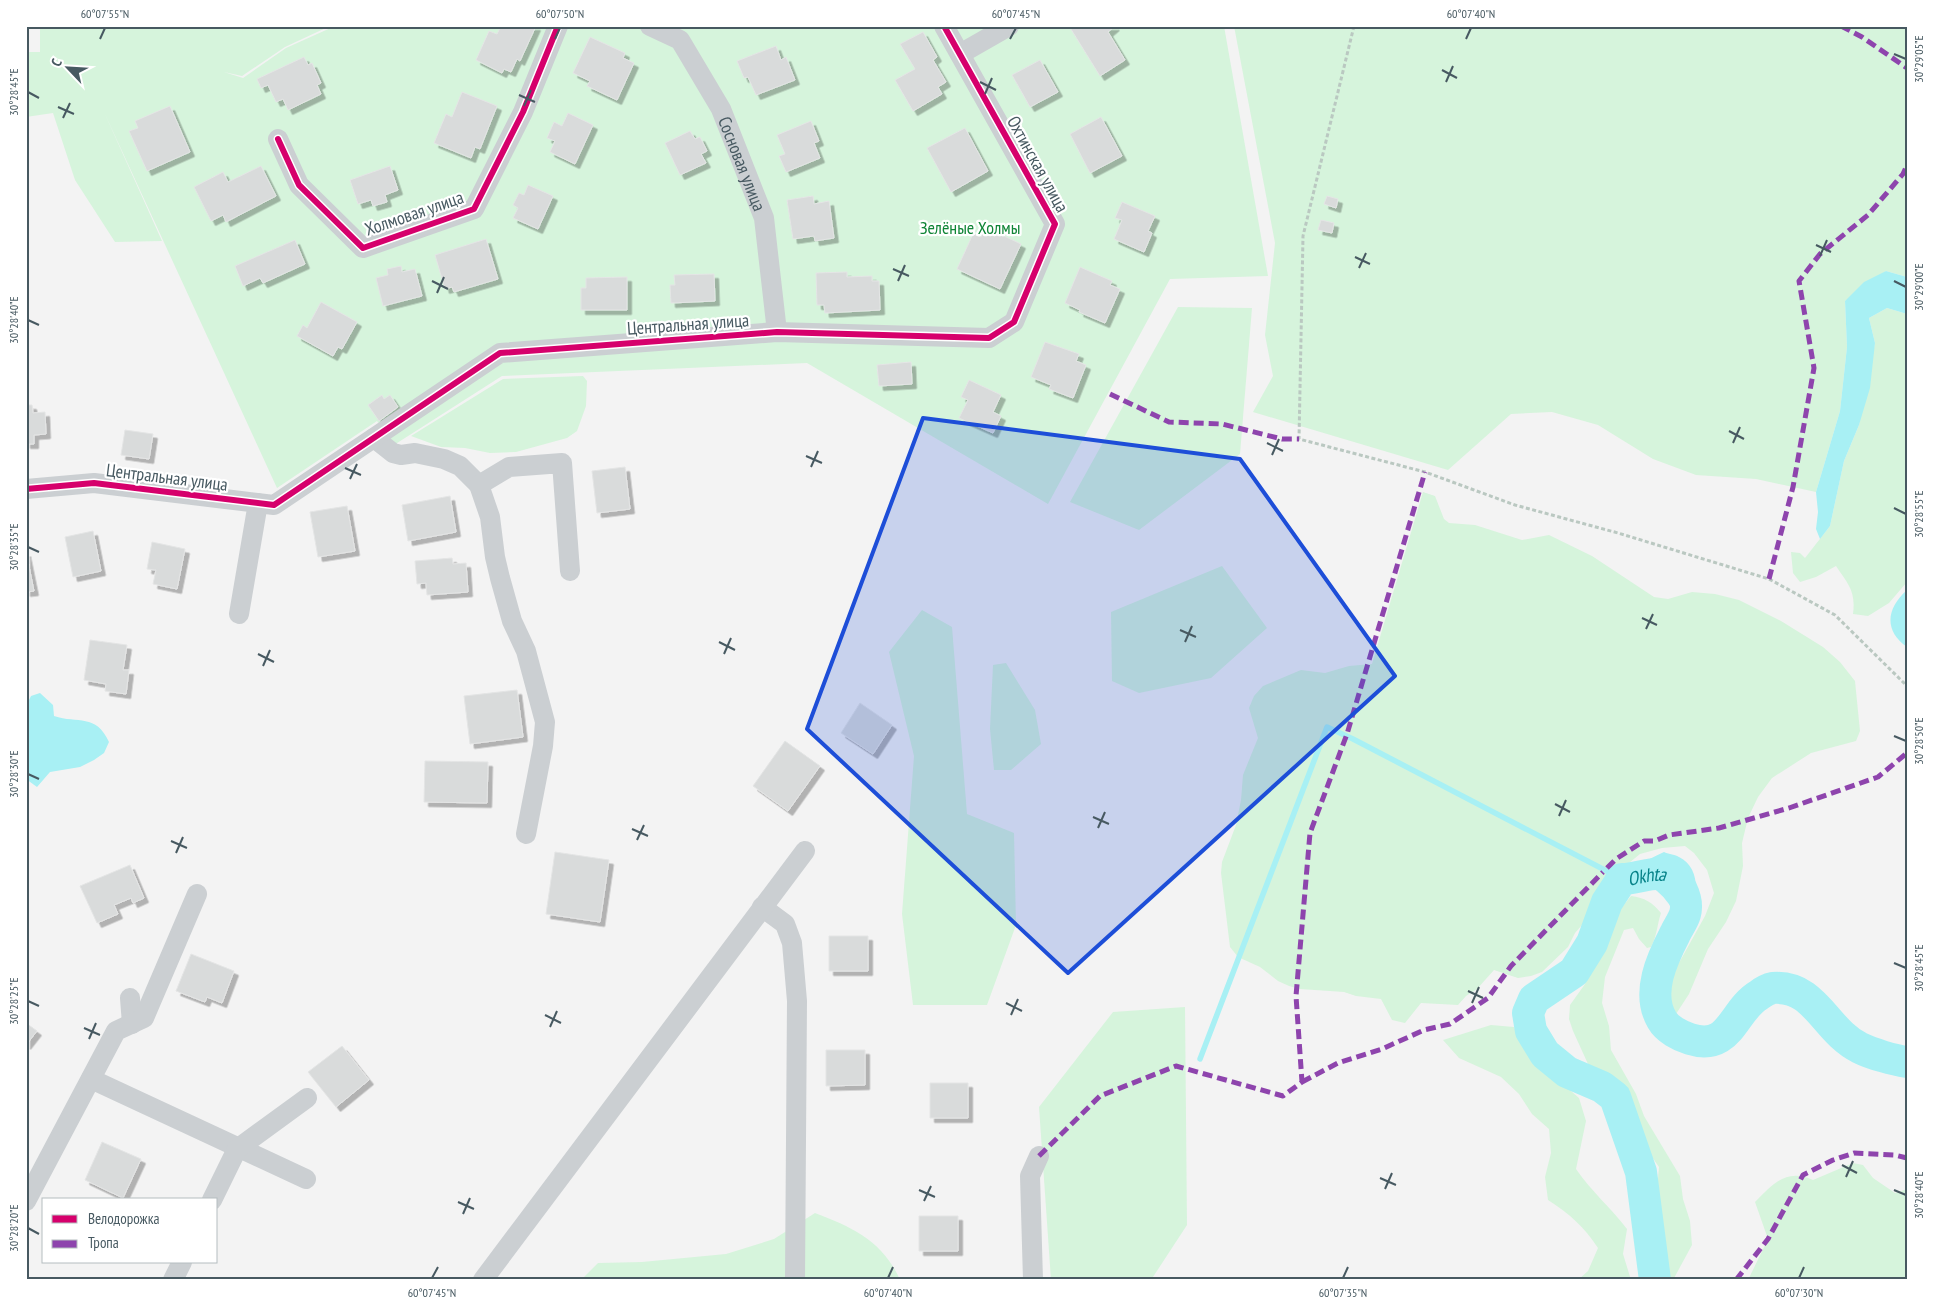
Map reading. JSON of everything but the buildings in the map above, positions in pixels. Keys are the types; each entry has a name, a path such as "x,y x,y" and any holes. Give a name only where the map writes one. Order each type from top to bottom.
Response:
{"street":[{"name":"Холмовая улица","path":"278,139 299,185 364,248 474,209 523,112 558,26"},
{"name":"Сосновая улица","path":"650,26 680,40 722,109 764,218 777,332"},
{"name":"Охтинская улица","path":"944,26 1055,224 1014,322"},
{"path":"960,54 1009,26"},
{"name":"Центральная улица","path":"26,489 94,483 266,504 379,434 500,353 777,332 988,338 1014,322"},
{"path":"379,434 393,453 401,455 415,454 444,459 460,466 479,485 490,517 495,557 500,578 512,621 526,651 545,722 543,746 526,834"},
{"path":"479,485 508,467 562,463 570,571"},
{"path":"239,614 266,504"},
{"path":"483,1280 805,850"},
{"path":"26,1201 116,1031 144,1018 197,894"},
{"path":"762,907 785,924 792,943 798,1001 796,1280"},
{"path":"130,998 132,1024"},
{"path":"91,1079 237,1149 306,1179"},
{"path":"213,1198 237,1149 307,1098"},
{"path":"1033,1280 1030,1176 1039,1156"},
{"path":"173,1280 181,1264"}],"path":[{"path":"1354,26 1303,236 1299,439 1425,472 1515,505 1618,533 1769,579 1835,615 1907,686"}],"highlighted area":[{"path":"923,418 1240,459 1395,676 1068,973 807,729"}],"green space":[{"name":"Зелёные Холмы","path":"40,26 330,26 285,47 242,76 224,72 243,78 286,48 335,26 1224,26 1268,276 1170,279 1048,504 807,363 502,376 394,445 377,421 277,488 104,112 162,241 115,242 75,180 53,113 26,117 26,52 40,52"},
{"path":"1234,26 1907,26 1907,277 1886,271 1845,301 1847,347 1840,411 1816,492 1756,479 1696,475 1653,459 1598,425 1552,412 1511,414 1448,470 1253,412 1273,376 1265,335 1275,243"},
{"path":"1178,307 1252,308 1240,454 1139,530 1070,502"},
{"path":"1887,308 1907,314 1907,582 1889,603 1868,616 1853,614 1852,593 1836,566 1816,577 1800,582 1793,573 1791,552 1800,553 1805,558 1830,526 1844,461 1859,425 1875,343 1869,318"},
{"path":"583,376 587,381 586,406 577,431 567,438 516,452 490,453 465,448 441,447 411,436 503,379"},
{"path":"1423,492 1435,496 1444,519 1449,523 1475,525 1522,540 1549,535 1592,556 1654,597 1668,599 1692,592 1715,594 1739,600 1781,621 1823,647 1840,662 1855,681 1860,731 1856,741 1811,753 1772,778 1758,797 1748,818 1742,843 1743,866 1736,901 1726,922 1708,949 1689,994 1676,1014 1665,1014 1662,1002 1664,979 1670,968 1680,961 1705,916 1714,893 1707,870 1694,853 1685,846 1662,848 1640,854 1613,876 1597,908 1575,933 1568,947 1542,972 1518,978 1494,970 1477,989 1466,996 1458,1005 1421,1003 1405,1023 1392,1020 1381,999 1356,996 1344,992 1300,989 1289,986 1278,981 1260,967 1238,957 1230,947 1221,873 1222,862 1236,825 1243,775 1258,738 1249,708 1254,696 1263,686 1301,670 1325,673 1349,666 1372,664"},
{"path":"1222,566 1267,628 1211,678 1139,693 1112,681 1111,612"},
{"path":"922,610 952,627 967,814 1014,833 1016,925 987,1005 913,1005 902,914 914,756 889,652"},
{"path":"1006,663 1035,710 1041,744 1011,770 994,770 990,729 993,665"},
{"path":"1631,896 1648,901 1661,913 1656,935 1651,947 1647,948 1633,928 1624,930 1605,977 1602,1003 1609,1026 1611,1050 1636,1094 1644,1116 1680,1176 1683,1199 1690,1221 1692,1245 1673,1280 1666,1280 1661,1252 1658,1224 1659,1167 1645,1147 1613,1087 1602,1083 1593,1075 1569,1019 1570,1005 1585,984 1597,950 1615,916"},
{"path":"1185,1007 1187,1225 1151,1280 1051,1280 1039,1107 1113,1012"},
{"path":"1491,1025 1514,1027 1525,1051 1579,1098 1586,1121 1576,1169 1627,1229 1623,1254 1631,1280 1578,1280 1588,1271 1598,1248 1576,1221 1548,1200 1545,1177 1551,1153 1549,1129 1532,1114 1519,1094 1501,1077 1459,1058 1443,1040"},
{"path":"1853,1163 1863,1165 1873,1178 1895,1193 1907,1189 1907,1280 1748,1280 1768,1239 1755,1202 1774,1184 1788,1177 1795,1176 1813,1180"},
{"path":"815,1213 854,1230 865,1237 885,1255 900,1280 581,1280 598,1263 642,1262 726,1254 774,1239"}],"water":[{"path":"1886,271 1907,277 1907,314 1887,308 1869,318 1875,343 1870,388 1859,425 1844,461 1830,526 1820,539 1816,529 1818,512 1816,492 1840,411 1847,347 1845,301 1864,282"},
{"path":"1907,590 1907,647 1894,633 1890,619 1895,604"},
{"path":"40,693 53,705 54,716 92,723 104,733 109,742 104,753 94,760 80,767 50,772 37,787 26,779 26,706 31,696"},
{"path":"1664,852 1677,856 1690,866 1696,887 1696,895 1691,912 1674,935 1674,914 1666,900 1658,892 1649,886 1641,884 1615,888 1636,867"}],"waterway":[{"path":"1200,1059 1327,727 1622,879"},
{"name":"Okhta","path":"1655,1280 1641,1172 1615,1097 1602,1087 1567,1072 1545,1054 1531,1031 1528,1013 1534,999 1574,972 1592,943 1607,902 1622,879 1664,874 1674,879 1682,889 1686,902 1685,914 1661,965 1655,999 1657,1010 1662,1020 1674,1032 1690,1039 1714,1040 1723,1035 1750,1002 1761,994 1773,988 1788,989 1810,1001 1838,1031 1860,1048 1907,1062"}],"marked path":[{"path":"1841,26 1862,37 1907,68"},
{"path":"1769,579 1793,487 1814,368 1799,281 1820,254 1868,215 1903,174 1907,165"},
{"path":"1110,394 1169,422 1222,424 1282,439 1299,439"},
{"path":"1039,1156 1100,1096 1176,1066 1283,1096 1302,1082 1296,996 1310,833 1347,734 1425,472"},
{"path":"1607,868 1616,859 1644,841 1655,841 1669,835 1719,828 1789,808 1878,777 1907,753"},
{"path":"1302,1082 1338,1063 1382,1049 1424,1030 1450,1024 1488,998 1511,966 1603,872"},
{"path":"1736,1280 1768,1239 1803,1175 1833,1160 1854,1153 1895,1155 1907,1158"}],"cycle path":[{"path":"278,139 299,185 363,248 474,209 523,112 558,26"},
{"path":"26,489 94,483 274,505 500,353 777,332 989,338 1014,322 1055,224 944,26"}]}
